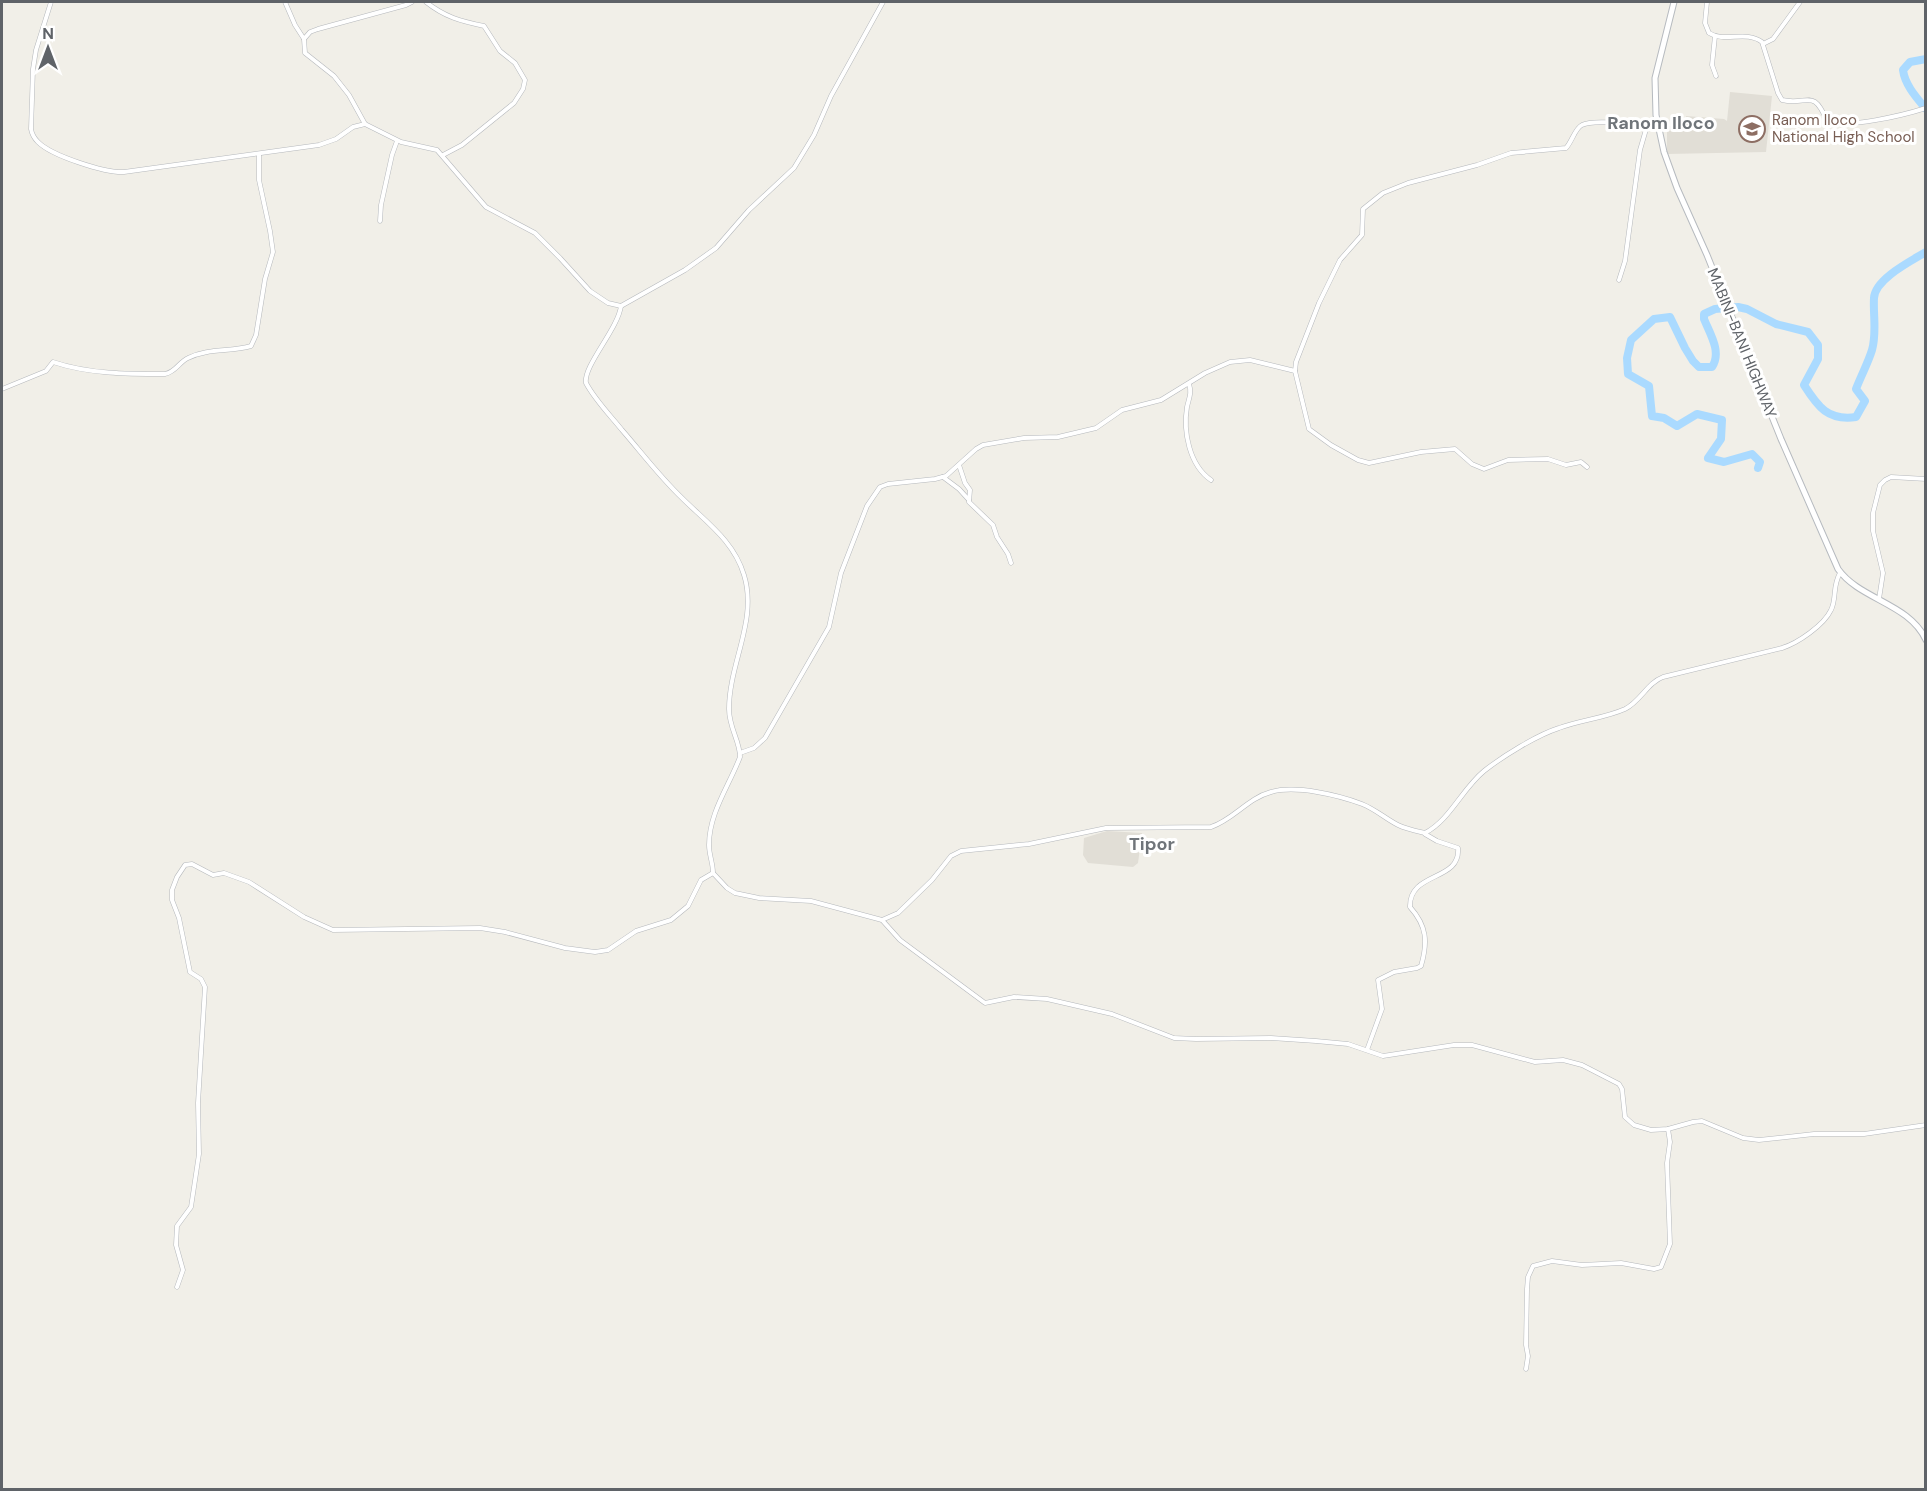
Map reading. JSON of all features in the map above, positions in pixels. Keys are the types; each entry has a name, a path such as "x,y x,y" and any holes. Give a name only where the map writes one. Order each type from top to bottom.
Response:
{"main road":[{"name":"MABINI-BANI HIGHWAY","path":"1674,2 1655,78 1657,126 1664,152 1785,449 1840,573"},
{"path":"1840,573 1901,612 1926,640"}],"street":[{"path":"51,2 37,44 33,69 33,136 40,144 99,169 117,172 259,155 325,144 336,140 352,127 365,124"},
{"path":"285,2 304,39 305,53 338,81 349,95 365,124 397,141 431,148 442,155 486,207 535,233 590,291 608,303 621,306 685,270 716,248 749,210 794,168 814,135 831,96 883,2"},
{"path":"304,39 310,32 318,29 412,2"},
{"path":"426,2 435,9 465,23 484,26 500,51 515,63 525,80 514,103 462,145 442,155"},
{"path":"1707,2 1706,27 1709,33 1714,36 1753,37 1760,40 1779,97 1785,101 1816,102 1828,122 1848,124 1911,113 1926,108"},
{"path":"1763,44 1773,39 1800,2"},
{"path":"1714,36 1712,65 1716,76"},
{"path":"1587,467 1581,462 1566,465 1538,458 1503,460 1485,468 1472,464 1455,448 1421,452 1373,463 1364,462 1331,445 1309,429 1294,371 1304,338 1340,260 1362,235 1363,209 1383,193 1408,183 1477,165 1503,155 1566,148 1583,124 1657,126"},
{"path":"1619,280 1625,261 1640,150 1647,126"},
{"path":"380,221 381,205 397,141"},
{"path":"2,390 46,371 52,362 73,368 114,374 165,374 172,372 183,361 198,354 251,346 256,335 265,279 273,252 259,180 259,155"},
{"path":"621,306 616,323 586,373 585,380 591,391 656,471 723,537 744,574 748,606 745,630 733,674 729,709 732,731 740,753 710,830 709,846 713,873 727,888 735,893 759,897 812,901 882,920 892,918 898,913 932,880 951,856 961,852 1029,844 1106,828 1211,827 1220,824 1261,796 1278,790 1334,796 1362,804 1398,825 1425,833 1437,841 1458,848 1459,855 1454,864 1445,872 1419,885 1411,897 1410,907 1420,918 1426,942 1421,966 1383,976 1378,980 1382,1008 1367,1050"},
{"path":"740,753 754,748 765,738 824,637 841,573 867,506 877,490 888,484 942,477 972,452 983,446 1017,439 1058,437 1096,428 1122,410 1161,400 1220,365 1242,360 1261,361 1294,371"},
{"path":"1189,384 1190,395 1187,411 1189,448 1202,472 1211,480"},
{"path":"959,465 970,490 969,500"},
{"path":"942,477 959,489 993,525 1011,563"},
{"path":"1879,599 1883,573 1873,531 1873,513 1880,484 1891,477 1926,478"},
{"path":"1425,833 1435,826 1485,770 1509,754 1555,730 1625,709 1636,701 1654,681 1663,677 1782,648 1800,641 1831,610 1834,586 1840,573"},
{"path":"177,1287 183,1270 176,1245 177,1226 191,1207 199,1154 198,1103 206,987 201,979 190,972 179,918 172,900 172,890 185,865 192,864 213,875 224,873 249,882 295,911 333,930 452,927 491,929 565,948 594,952 608,950 636,931 671,920 688,906 701,880 713,873"},
{"path":"882,920 900,940 985,1003 1014,997 1047,999 1112,1014 1174,1038 1305,1040 1348,1044 1383,1056 1463,1044 1493,1049 1535,1062 1563,1060 1582,1065 1619,1084 1622,1089 1624,1113 1634,1125 1651,1130 1668,1129 1702,1121 1743,1138 1759,1140 1814,1134 1864,1134 1926,1125"},
{"path":"1526,1369 1528,1357 1526,1345 1527,1289 1528,1277 1533,1266 1552,1261 1588,1266 1621,1263 1654,1269 1661,1267 1670,1244 1668,1129"}],"shaded area":[{"path":"1730,92 1772,96 1766,152 1667,154 1667,126 1685,127 1686,116 1727,121"},
{"path":"1107,831 1142,833 1138,863 1133,867 1088,863 1083,855 1084,838"}],"waterway":[{"path":"1926,59 1910,62 1903,70 1909,86 1926,109"},
{"path":"1758,468 1760,462 1752,454 1724,462 1708,458 1721,439 1722,420 1697,414 1677,426 1664,418 1652,416 1649,386 1628,374 1627,358 1631,340 1654,319 1670,317 1693,361 1699,367 1712,367 1716,355 1704,314 1715,309 1738,307 1747,309 1776,324 1808,332 1818,345 1818,359 1804,385 1825,411 1838,417 1856,417 1865,401 1856,389 1872,350 1876,291 1887,277 1926,252"}],"place":[{"name":"Ranom Iloco National High School","path":"1752,129"}],"district":[{"name":"Ranom Iloco","path":"1661,123"},
{"name":"Tipor","path":"1152,844"}]}
